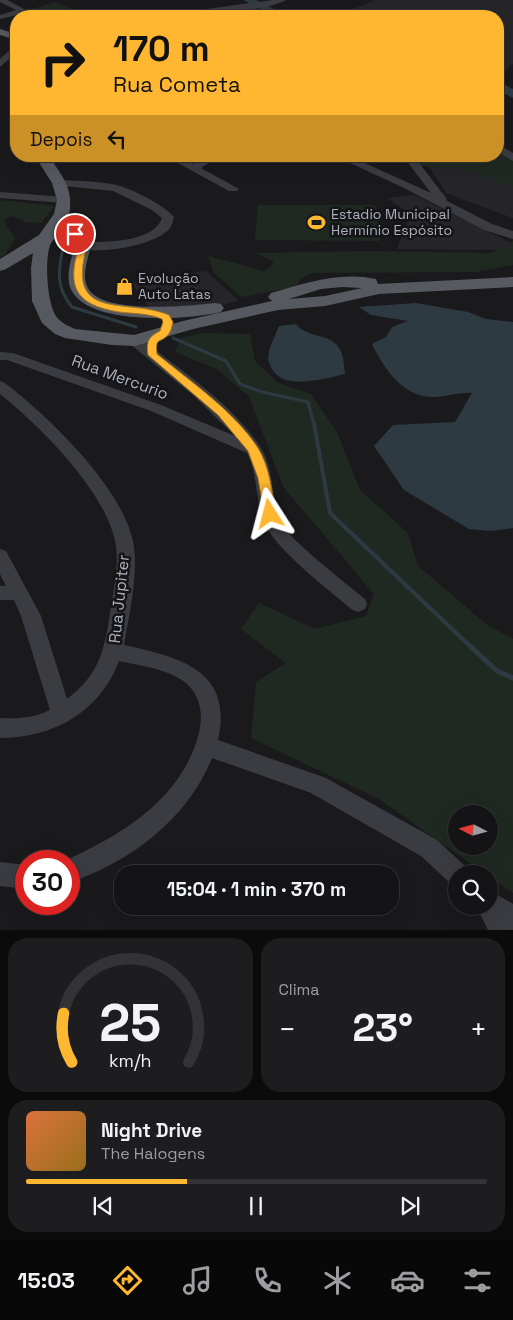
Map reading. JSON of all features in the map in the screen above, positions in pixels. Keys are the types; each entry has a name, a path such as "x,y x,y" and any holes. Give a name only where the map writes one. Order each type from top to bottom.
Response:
{"main road":[{"path":"46,162 59,183 62,208 79,240 78,280 81,292 97,304 118,309 155,313 214,308 282,296 311,286 342,282 381,284 513,277"},
{"path":"62,208 45,238 39,268 41,301 44,313 54,325 61,330 81,336 135,340 278,305 325,302 379,289 513,282"},
{"path":"0,266 45,238 57,233 79,240"},
{"path":"0,274 15,268 39,268"},
{"path":"478,279 513,272"},
{"path":"311,286 306,292 307,295 312,299 325,302"},
{"path":"155,313 167,320 164,332"}],"street":[{"path":"1,0 20,10"},
{"path":"206,0 218,10"},
{"path":"250,10 282,0"},
{"path":"0,64 10,55"},
{"path":"182,162 233,189"},
{"path":"193,168 204,162"},
{"path":"353,162 462,214 513,226"},
{"path":"413,162 447,206"},
{"path":"59,183 115,188 156,208 168,217 168,222 164,228 152,236 135,242 106,246 79,240"},
{"path":"413,189 430,185"},
{"path":"0,196 62,208"},
{"path":"486,221 513,235"},
{"path":"153,355 151,344 154,338 164,332"},
{"path":"135,340 221,412 254,450 260,465 270,514 276,530 288,543 358,604"},
{"name":"Rua Mercurio","path":"0,356 8,356 156,408 254,450"},
{"name":"Rua Jupiter","path":"0,386 37,417 90,477 112,508 122,533 126,560 113,651 98,682 85,698 62,715 34,727 0,728"},
{"path":"0,556 31,616 62,715"},
{"path":"0,593 19,593"},
{"path":"80,865 110,850 166,811 189,780 207,746 212,726 212,708 206,690 193,678 176,669 113,651"},
{"path":"207,746 318,785 429,848 448,866"},
{"path":"0,874 15,876"},
{"path":"498,908 513,919"},
{"path":"492,915 500,930"}],"shaded area":[{"path":"375,0 513,0 513,64 504,72 504,10 351,10"},
{"path":"56,2 74,10 28,10"},
{"path":"504,153 513,160 513,187 465,169 421,166 419,162 504,162"},
{"path":"426,162 443,162 513,182 513,218 446,193"},
{"path":"414,195 513,244 513,250 397,249 410,214 387,198"},
{"path":"0,200 54,206 41,223 25,222 13,216 4,220 15,238 6,254 0,258"},
{"name":"Estadio Municipal Hermínio Espósito","path":"258,205 375,205 380,241 255,240"},
{"path":"513,241 513,265 475,272 312,273 301,278 296,287 242,297 214,273 208,256 264,271 273,265 273,261 256,253 365,251 492,253"},
{"path":"206,271 239,301 201,309 150,309 132,283"},
{"path":"416,303 468,312 486,319 513,322 513,528 491,531 469,529 404,490 374,446 393,425 455,422 472,393 438,397 422,396 404,387 382,363 372,344 386,337 392,327 408,321 371,315 359,307"},
{"path":"296,324 307,332 333,342 338,347 343,356 345,374 299,382 282,378 275,373 268,360 269,350 279,326"},
{"path":"203,333 250,334 255,361 278,383 311,394 337,432 360,490 408,533 418,566 486,624 513,639 513,893 498,882 498,865 472,865 458,855 498,855 498,805 448,805 448,848 379,799 251,738 256,682 286,663 241,629 259,603 315,629 366,616 374,594 284,488 249,397 217,369 175,352 181,338"}],"waterway":[{"path":"248,0 270,10"},
{"path":"504,89 513,94"},
{"path":"62,249 63,245"},
{"path":"63,248 59,272 61,286 72,307 136,327"},
{"path":"173,338 226,361 240,384 262,392 308,402 314,425"},
{"path":"314,423 330,513 472,648"},
{"path":"471,647 497,671 513,678"}],"place":[{"name":"Estadio Municipal Hermínio Espósito","path":"317,222"},
{"name":"Evolução Auto Latas","path":"124,286"}],"route":[{"path":"75,234 83,246 78,273 81,292 97,304 118,309 155,313 166,318 168,322 164,332 154,338 151,344 153,355 221,412 237,428 254,450 264,478 270,514"}]}
